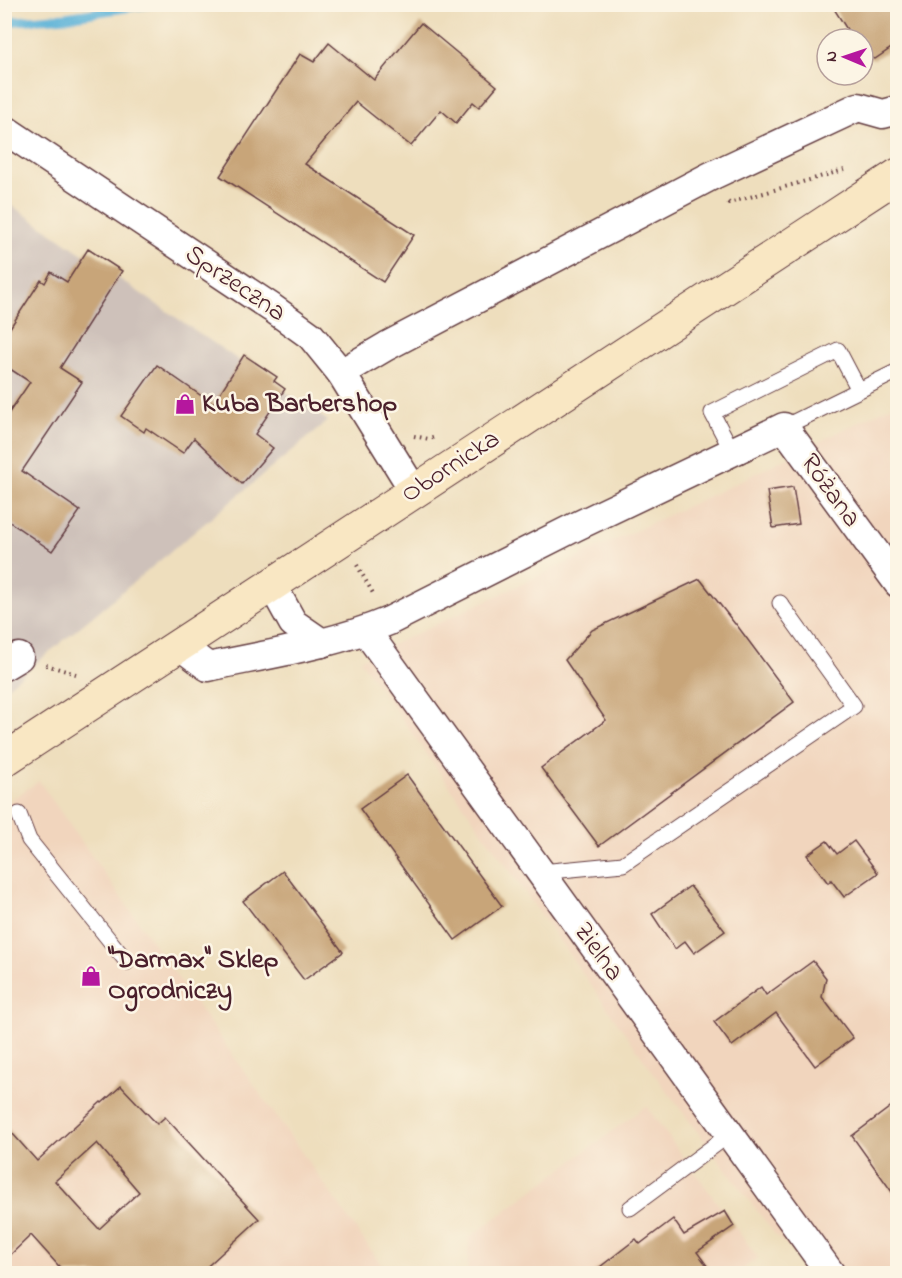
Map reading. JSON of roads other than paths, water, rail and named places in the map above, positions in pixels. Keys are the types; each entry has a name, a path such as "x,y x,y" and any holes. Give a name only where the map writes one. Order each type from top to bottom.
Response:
{"main road":[{"name":"Obornicka","path":"4,760 897,175"}],"street":[{"path":"341,373 387,346 711,176 858,107 883,114 897,110"},
{"name":"Sprzeczna","path":"4,129 311,336 341,373 414,491"},
{"path":"179,645 208,667 322,643 377,626 575,527 784,427"},
{"name":"Różana","path":"784,427 897,583"},
{"path":"272,585 293,623 322,643"},
{"name":"Zielna","path":"377,626 541,872 831,1274"}],"lane":[{"path":"732,451 712,413 838,350 859,390"},
{"path":"784,427 897,371"},
{"path":"541,872 623,864 854,706 780,603"},
{"path":"19,814 29,840 127,962"},
{"path":"630,1208 730,1134"}],"waterway":[{"path":"4,22 66,17 151,4"}],"place":[{"name":"Kuba Barbershop","path":"185,404"},
{"name":"\"Darmax\" Sklep Ogrodniczy","path":"91,976"}]}
